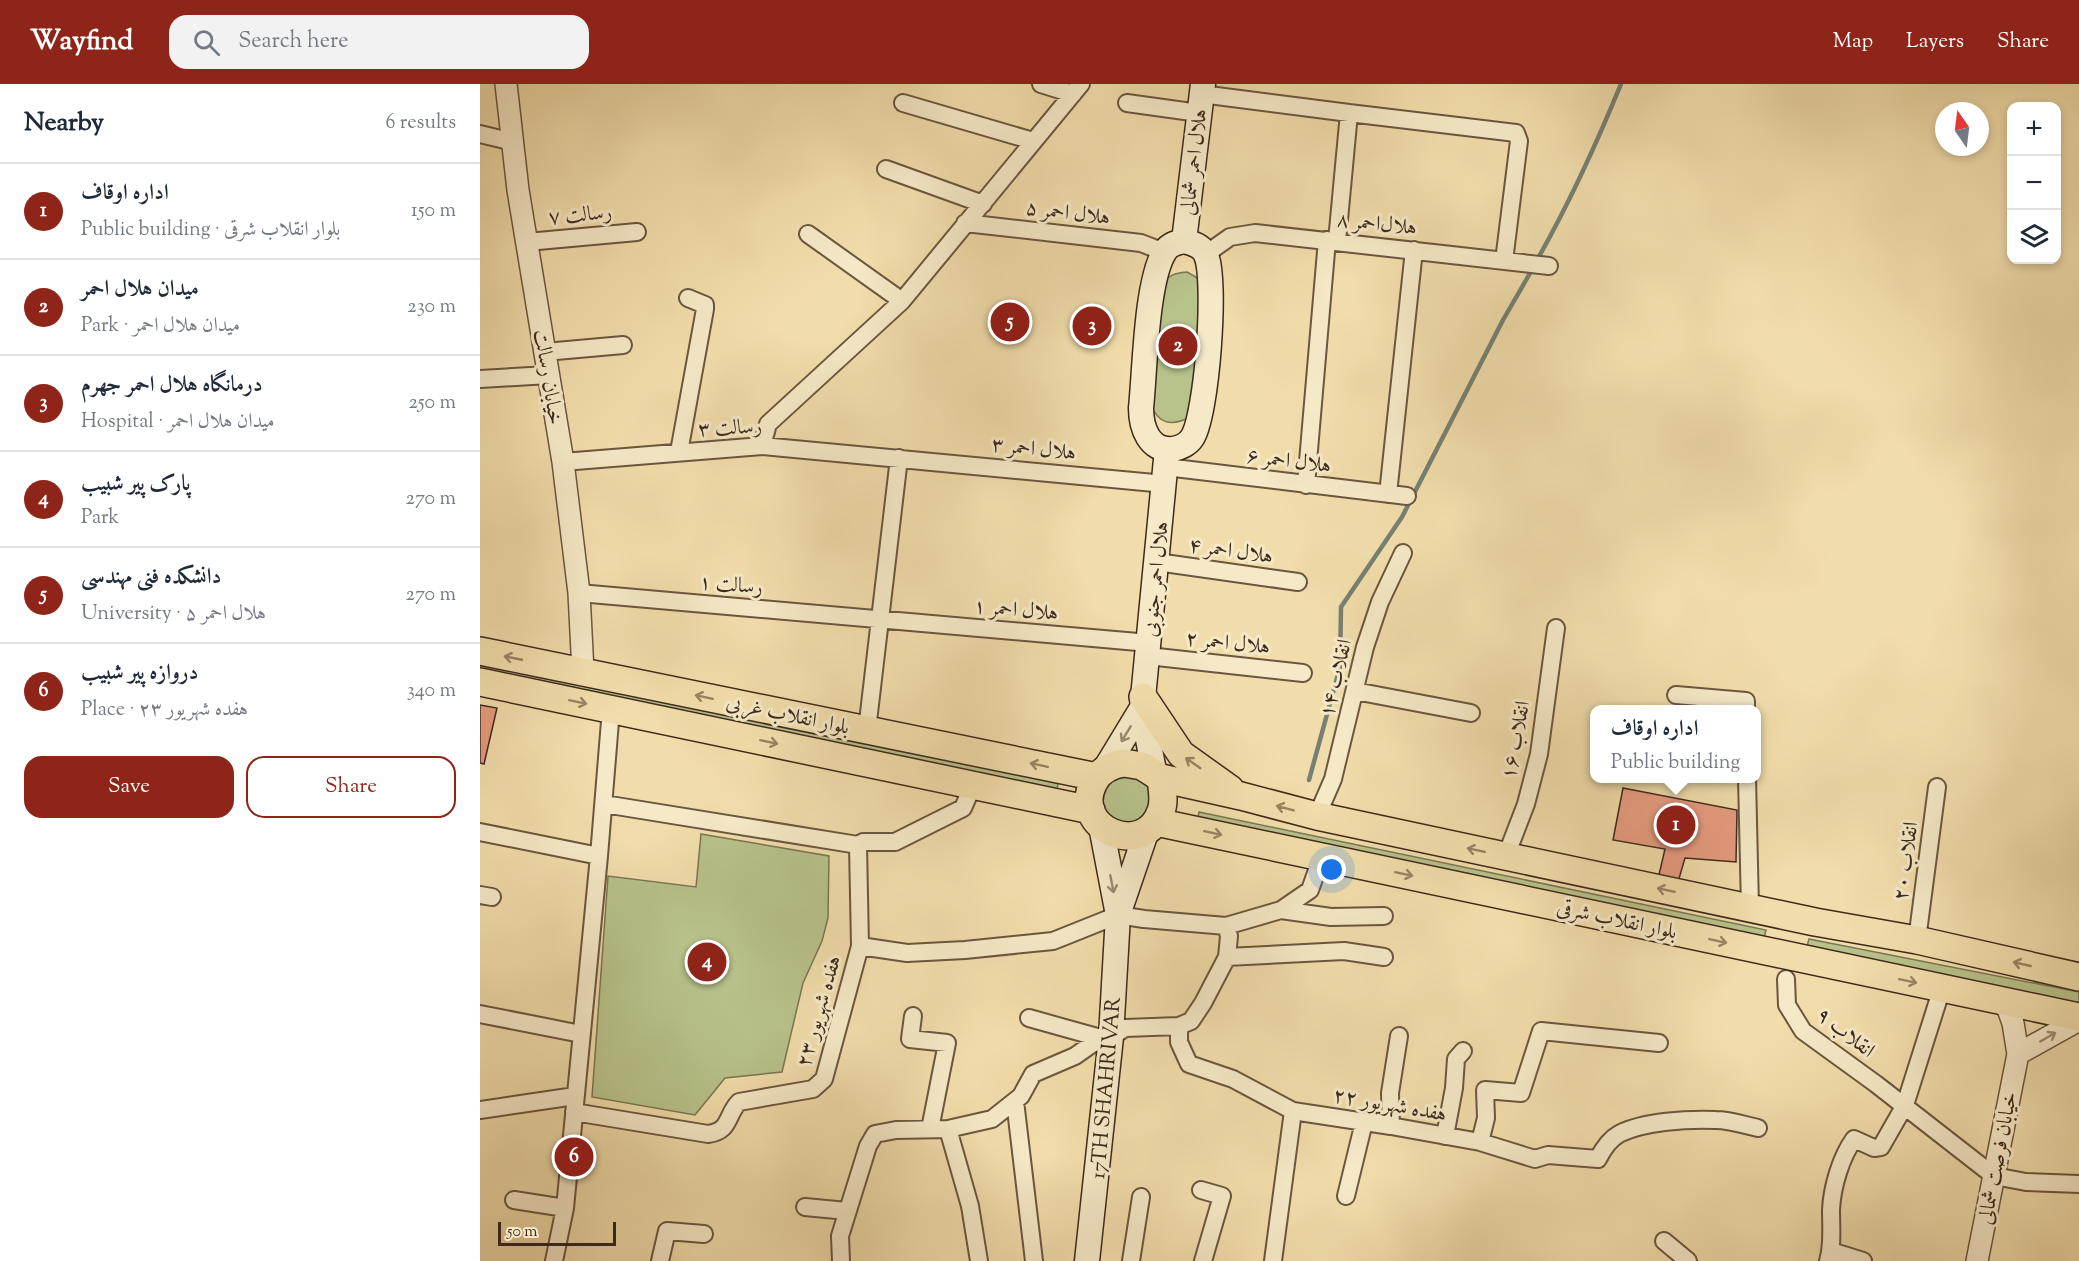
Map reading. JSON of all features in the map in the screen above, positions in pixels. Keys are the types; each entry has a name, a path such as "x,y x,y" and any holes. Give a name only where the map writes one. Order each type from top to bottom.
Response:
{"main road":[{"name":"هلال احمر شمالی","path":"1166,466 1157,446 1148,437 1141,422 1152,290 1174,246 1201,97"},
{"path":"1166,466 1180,448 1192,438 1200,415 1212,303 1211,279 1206,254 1195,243 1174,246"},
{"name":"هلال احمر جنوبی","path":"1158,777 1142,702 1166,466"},
{"name":"بلوار انقلاب غربی","path":"480,651 867,730 1101,773"},
{"name":"بلوار انقلاب غربی","path":"480,682 973,785 1096,818"},
{"path":"1142,702 1181,754 1241,796"},
{"name":"هلال احمر جنوبی","path":"1101,773 1142,702"},
{"path":"1134,763 1158,777 1163,799 1161,811 1151,826 1118,915 1096,818 1089,799 1091,788 1101,773 1114,764 1134,763"},
{"name":"بلوار انقلاب شرقی","path":"1158,777 1317,816 1815,921 1917,940 2079,977"},
{"path":"1096,818 1116,835 1133,836 1151,826"},
{"name":"بلوار انقلاب شرقی","path":"1151,826 1322,856 2079,1018"},
{"path":"1755,949 1765,946 1774,936 1757,909"},
{"name":"17TH SHAHRIVAR","path":"1087,1261 1112,1037 1118,915"},
{"path":"1805,960 1799,950 1798,942 1815,921"}],"street":[{"name":"خیابان رسالت","path":"506,84 527,242 563,462 579,593 583,672"},
{"path":"1041,84 1077,89"},
{"path":"762,446 768,424 902,301 1077,89"},
{"path":"1127,103 1201,97 1516,133 1519,141 1504,261"},
{"path":"903,103 1033,141"},
{"path":"1306,485 1332,241 1349,113"},
{"path":"480,134 513,141"},
{"path":"886,170 982,204"},
{"name":"هلال احمر ۵","path":"965,223 1174,246"},
{"name":"رسالت ۷","path":"527,242 637,232"},
{"name":"هلال‌احمر ۸","path":"1206,254 1230,237 1256,233 1549,266"},
{"path":"808,234 902,301"},
{"path":"1388,494 1414,250"},
{"path":"680,452 705,309 702,303 688,298"},
{"path":"545,352 623,345"},
{"path":"480,379 549,375"},
{"name":"رسالت ۳","path":"563,462 762,446 899,458"},
{"path":"867,730 878,620 899,458"},
{"name":"هلال احمر ۳","path":"899,458 1166,466"},
{"name":"هلال احمر ۶","path":"1166,466 1407,496"},
{"name":"انقلاب ۱۴","path":"1317,816 1333,779 1365,647 1380,602 1402,553"},
{"name":"هلال احمر ۴","path":"1157,562 1298,582"},
{"name":"رسالت ۱","path":"579,593 878,620"},
{"name":"هلال احمر ۱","path":"878,620 1149,650"},
{"name":"انقلاب ۱۶","path":"1506,856 1526,804 1539,754 1556,628"},
{"name":"هلال احمر ۲","path":"1149,650 1303,673"},
{"path":"1354,691 1471,713"},
{"path":"1676,695 1746,701 1746,705"},
{"path":"554,1261 565,1208 611,709"},
{"path":"1747,783 1757,909"},
{"path":"604,804 858,845 863,842 895,842 963,808 973,785"},
{"name":"انقلاب ۲۰","path":"1917,940 1937,787"},
{"path":"480,832 599,856"},
{"path":"858,845 860,946"},
{"path":"1118,915 1226,926 1281,910 1310,890 1322,856"},
{"path":"1281,910 1331,917 1384,916"},
{"name":"هفده شهریور ۲۳","path":"480,1110 574,1104 708,1134 718,1132 723,1129 739,1102 813,1089 824,1079 860,946 907,953 966,950 1053,941 1118,915"},
{"path":"841,1261 840,1236 868,1146 875,1134 896,1130 948,1129 992,1119 1021,1096 1033,1074 1076,1056 1092,1044 1112,1037 1125,1028 1179,1026 1191,1021 1227,957 1229,936 1226,926"},
{"path":"1227,957 1344,951 1384,957"},
{"name":"انقلاب ۹","path":"1786,979 1787,1005 1803,1031 1905,1106 1994,1176"},
{"path":"1863,1261 1830,1256 1831,1206 1846,1151 1854,1139 1874,1148 1881,1147 1905,1106 1942,988"},
{"path":"2005,1001 2013,1023 2018,1054 2079,1018"},
{"path":"480,1014 581,1034"},
{"path":"914,1016 910,1039 947,1043 930,1129"},
{"path":"1029,1018 1097,1037 1112,1037"},
{"name":"هفده شهریور ۲۲","path":"1179,1026 1179,1042 1190,1064 1233,1079 1293,1111 1480,1142 1535,1159 1548,1155 1598,1159 1604,1148 1617,1135 1638,1127 1672,1122 1717,1120 1758,1128"},
{"path":"1480,1142 1486,1118 1485,1090 1521,1093 1541,1032 1659,1043"},
{"path":"1391,1126 1390,1093 1400,1036"},
{"path":"1445,1136 1454,1088 1456,1059 1463,1051"},
{"name":"خیابان فرصت شمالی","path":"1977,1261 2018,1054"},
{"path":"1016,1101 1034,1261"},
{"path":"1273,1261 1293,1111"},
{"path":"1346,1196 1364,1122"},
{"path":"948,1129 970,1206 979,1261"},
{"path":"1994,1176 2026,1182 2079,1184"},
{"path":"1201,1190 1222,1196 1203,1261"},
{"path":"1131,1261 1141,1197"},
{"path":"514,1200 565,1208"},
{"path":"805,1207 847,1211"},
{"path":"660,1261 667,1231 704,1234"},
{"path":"1664,1241 1688,1261"}],"green space":[{"path":"1187,272 1201,280 1203,289 1190,417 1171,423 1161,419 1150,403 1162,285 1172,275"},
{"path":"480,661 1059,778 1056,795 480,671"},
{"path":"1127,775 1144,782 1151,799 1144,816 1127,823 1110,816 1103,799 1110,782"},
{"path":"1199,812 1766,930 1764,938 1197,822"},
{"path":"701,834 829,856 828,918 822,941 803,983 782,1072 725,1078 695,1115 592,1097 608,876 696,887"},
{"path":"1809,939 2079,992 2079,1003 1806,949"}],"building":[{"path":"480,705 497,708 484,764 480,763"},
{"path":"1623,788 1737,810 1736,862 1685,858 1678,882 1658,879 1665,849 1613,840"}],"waterway":[{"path":"1537,260 1582,174 1621,84"},
{"path":"1309,780 1340,667 1341,607 1402,517 1503,320 1533,268"}],"place":[{"name":"دانشکده فنی مهندسی","path":"1010,322"},
{"name":"درمانگاه هلال احمر جهرم","path":"1092,326"},
{"name":"میدان هلال احمر","path":"1178,346"},
{"name":"اداره اوقاف","path":"1676,825"},
{"name":"پارک پیر شبیب","path":"707,962"},
{"name":"دروازه پیر شبیب","path":"574,1157"}]}
